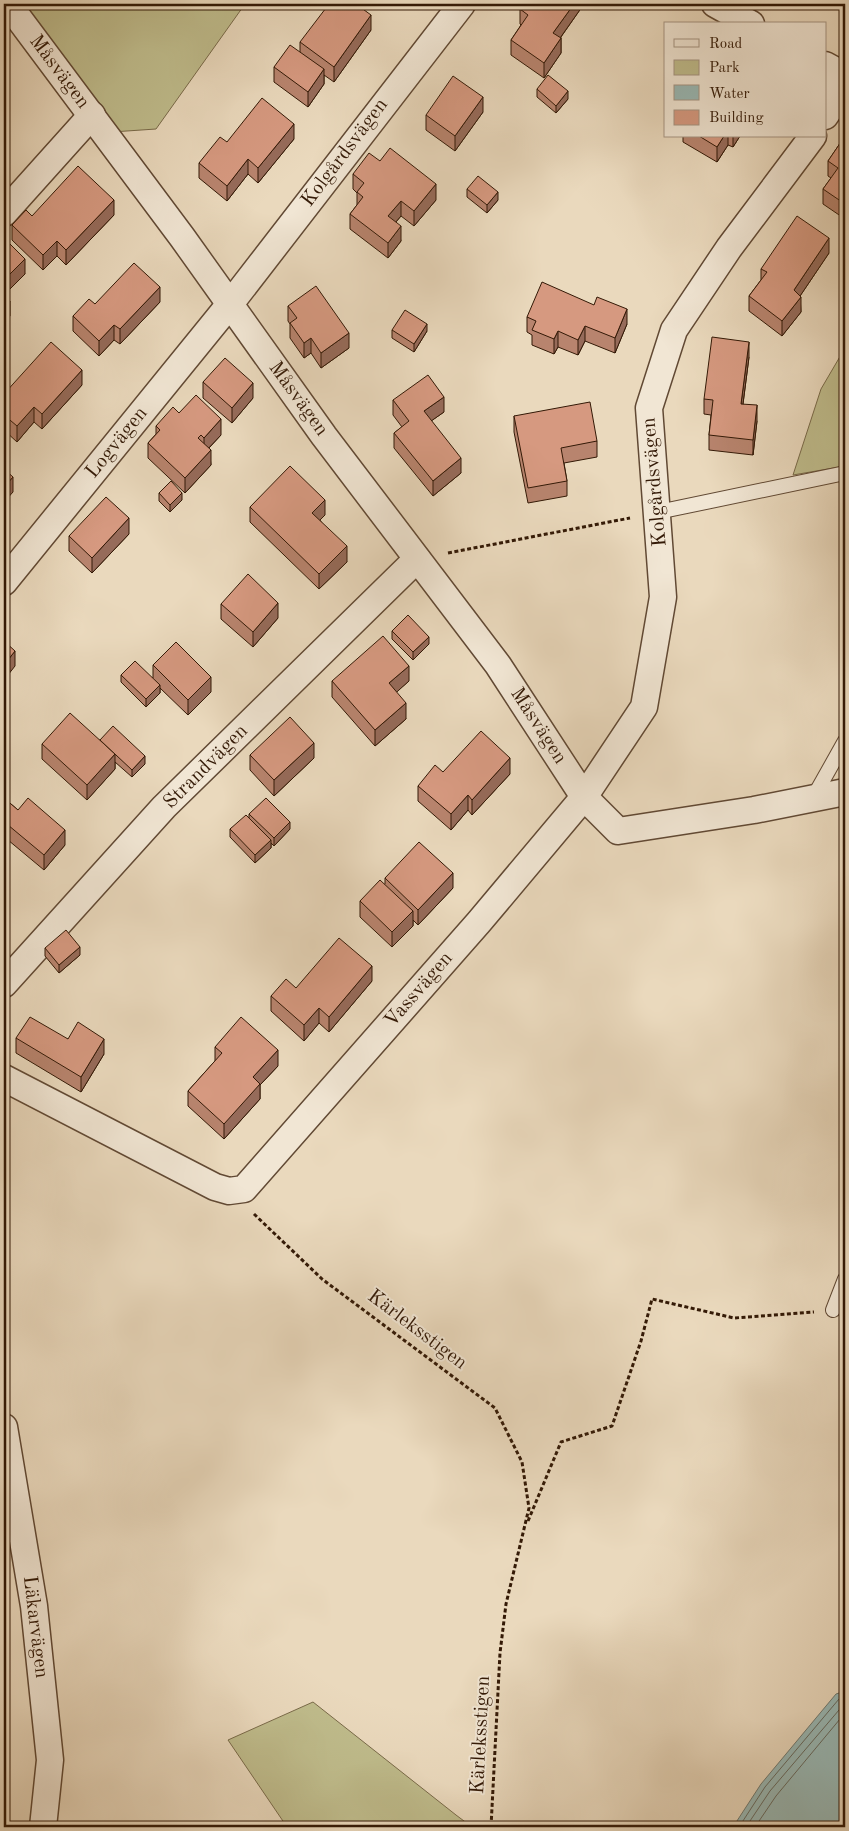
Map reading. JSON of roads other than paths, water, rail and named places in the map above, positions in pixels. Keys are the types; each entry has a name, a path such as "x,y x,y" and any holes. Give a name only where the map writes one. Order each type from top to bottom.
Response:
{"street":[{"name":"Måsvägen","path":"8,4 230,304 324,436 498,665 584,797"},
{"name":"Kolgårdsvägen","path":"230,304 462,4"},
{"path":"715,4 747,22"},
{"path":"826,66 838,72 833,104 826,114"},
{"path":"4,213 92,116"},
{"name":"Kolgårdsvägen","path":"584,797 644,708 663,597 649,408 674,330 729,248 812,138"},
{"name":"Logvägen","path":"4,582 230,304"},
{"name":"Strandvägen","path":"4,984 164,807 418,559"},
{"path":"584,797 618,831 845,792"},
{"name":"Vassvägen","path":"4,1078 214,1187 230,1191 244,1189 479,922 584,797"},
{"name":"Läkarvägen","path":"4,1427 34,1606 49,1751 44,1827"}],"lane":[{"path":"658,512 845,473"},
{"path":"813,799 845,741"},
{"path":"833,1310 845,1279"}],"water":[{"path":"845,1691 845,1827 733,1827 761,1784 836,1694"}]}
